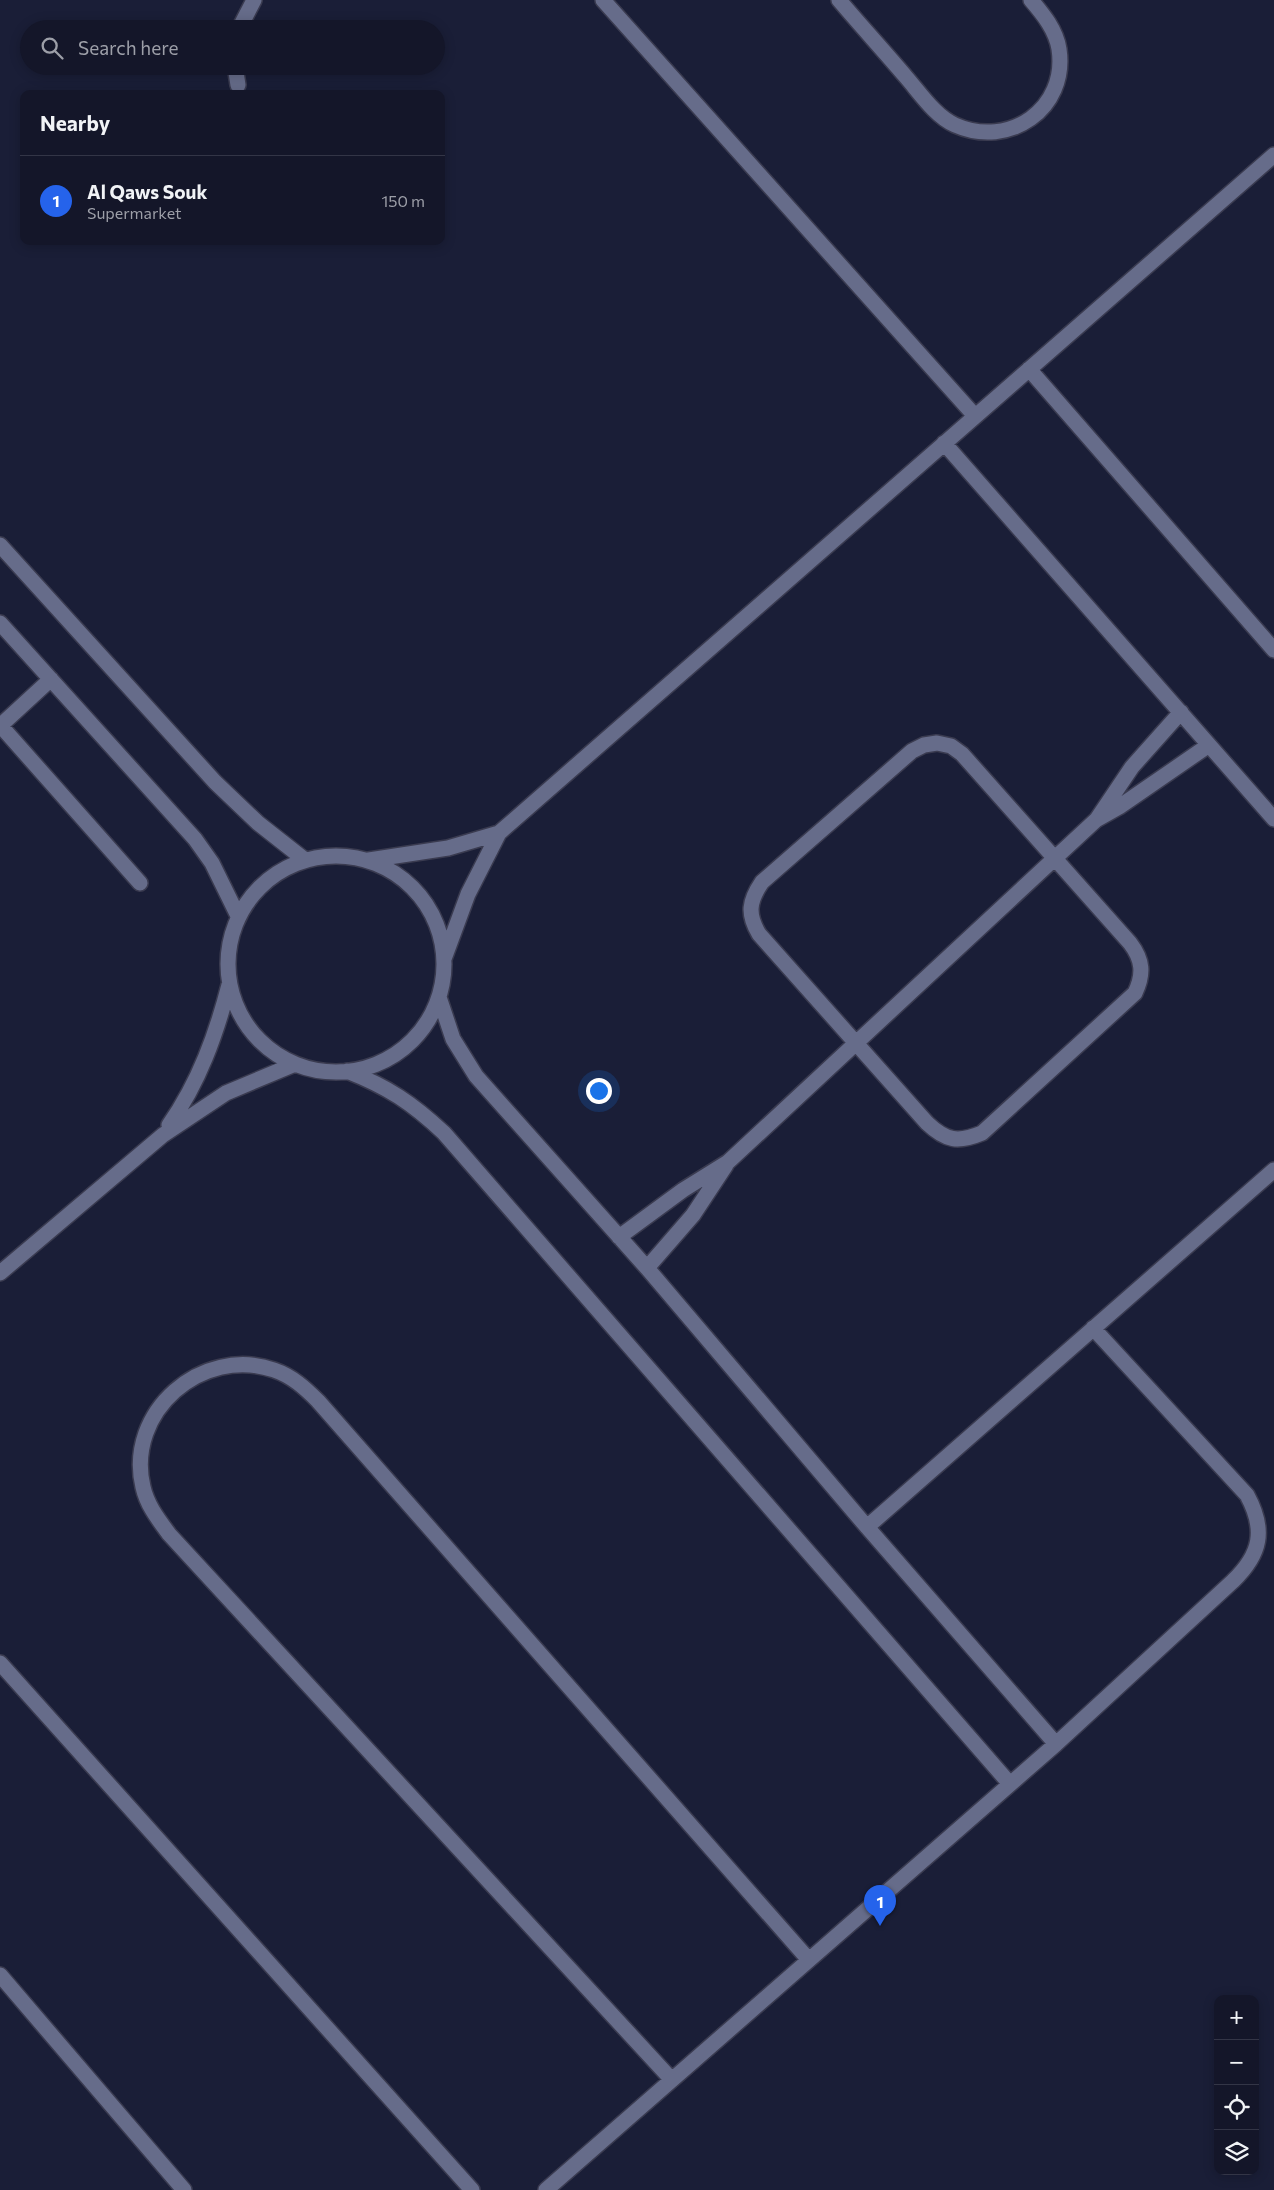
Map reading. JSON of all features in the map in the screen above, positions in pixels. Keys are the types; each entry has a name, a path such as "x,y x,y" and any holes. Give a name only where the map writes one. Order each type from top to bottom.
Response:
{"street":[{"path":"244,20 254,0"},
{"path":"603,0 975,416"},
{"path":"839,0 933,108 953,124 975,132 998,133 1020,126 1039,112 1053,94 1059,71 1059,48 1050,25 1031,0"},
{"path":"236,75 238,85"},
{"path":"444,959 468,894 499,833 1274,155"},
{"path":"1030,369 1274,650"},
{"path":"944,444 1274,819"},
{"path":"0,545 215,782 258,823 305,860"},
{"path":"0,623 194,839 212,863 238,916"},
{"path":"51,679 0,726 140,883"},
{"path":"619,1237 683,1190 728,1162 1056,858 1096,820 1132,767 1181,712"},
{"path":"937,743 951,746 962,754 1056,858 1139,954 1142,967 1141,981 1134,993 982,1133 968,1139 953,1139 938,1134 759,934 752,922 750,908 754,894 762,882 912,751 924,745 937,743"},
{"path":"1096,820 1119,807 1209,745"},
{"path":"368,860 448,848 499,833"},
{"path":"162,1134 181,1108 197,1079 221,1018 229,985 228,950 238,916 250,897 284,868 320,856 336,855 368,860 388,868 406,881 422,897 433,916 441,937 444,959 443,978 439,996 429,1019 413,1039 394,1055 371,1066 347,1071 312,1070 276,1054 259,1041 250,1030 236,1006 229,985"},
{"path":"439,996 453,1039 476,1076 647,1268 867,1527 1056,1744"},
{"path":"0,1273 162,1134 226,1094 295,1064"},
{"path":"347,1071 374,1082 400,1096 423,1113 444,1133 1010,1784"},
{"path":"647,1268 692,1215 728,1162"},
{"path":"867,1527 1274,1170"},
{"path":"546,2190 1056,1744 1244,1570 1253,1557 1258,1542 1258,1525 1255,1510 1247,1496 1093,1328"},
{"path":"672,2080 169,1534 153,1512 143,1487 140,1460 145,1434 156,1409 174,1389 196,1374 222,1366 249,1364 275,1370 298,1382 324,1408 809,1960"},
{"path":"0,1663 472,2190"},
{"path":"0,1975 184,2190"}],"place":[{"name":"Al Qaws Souk","path":"880,1926"}]}
